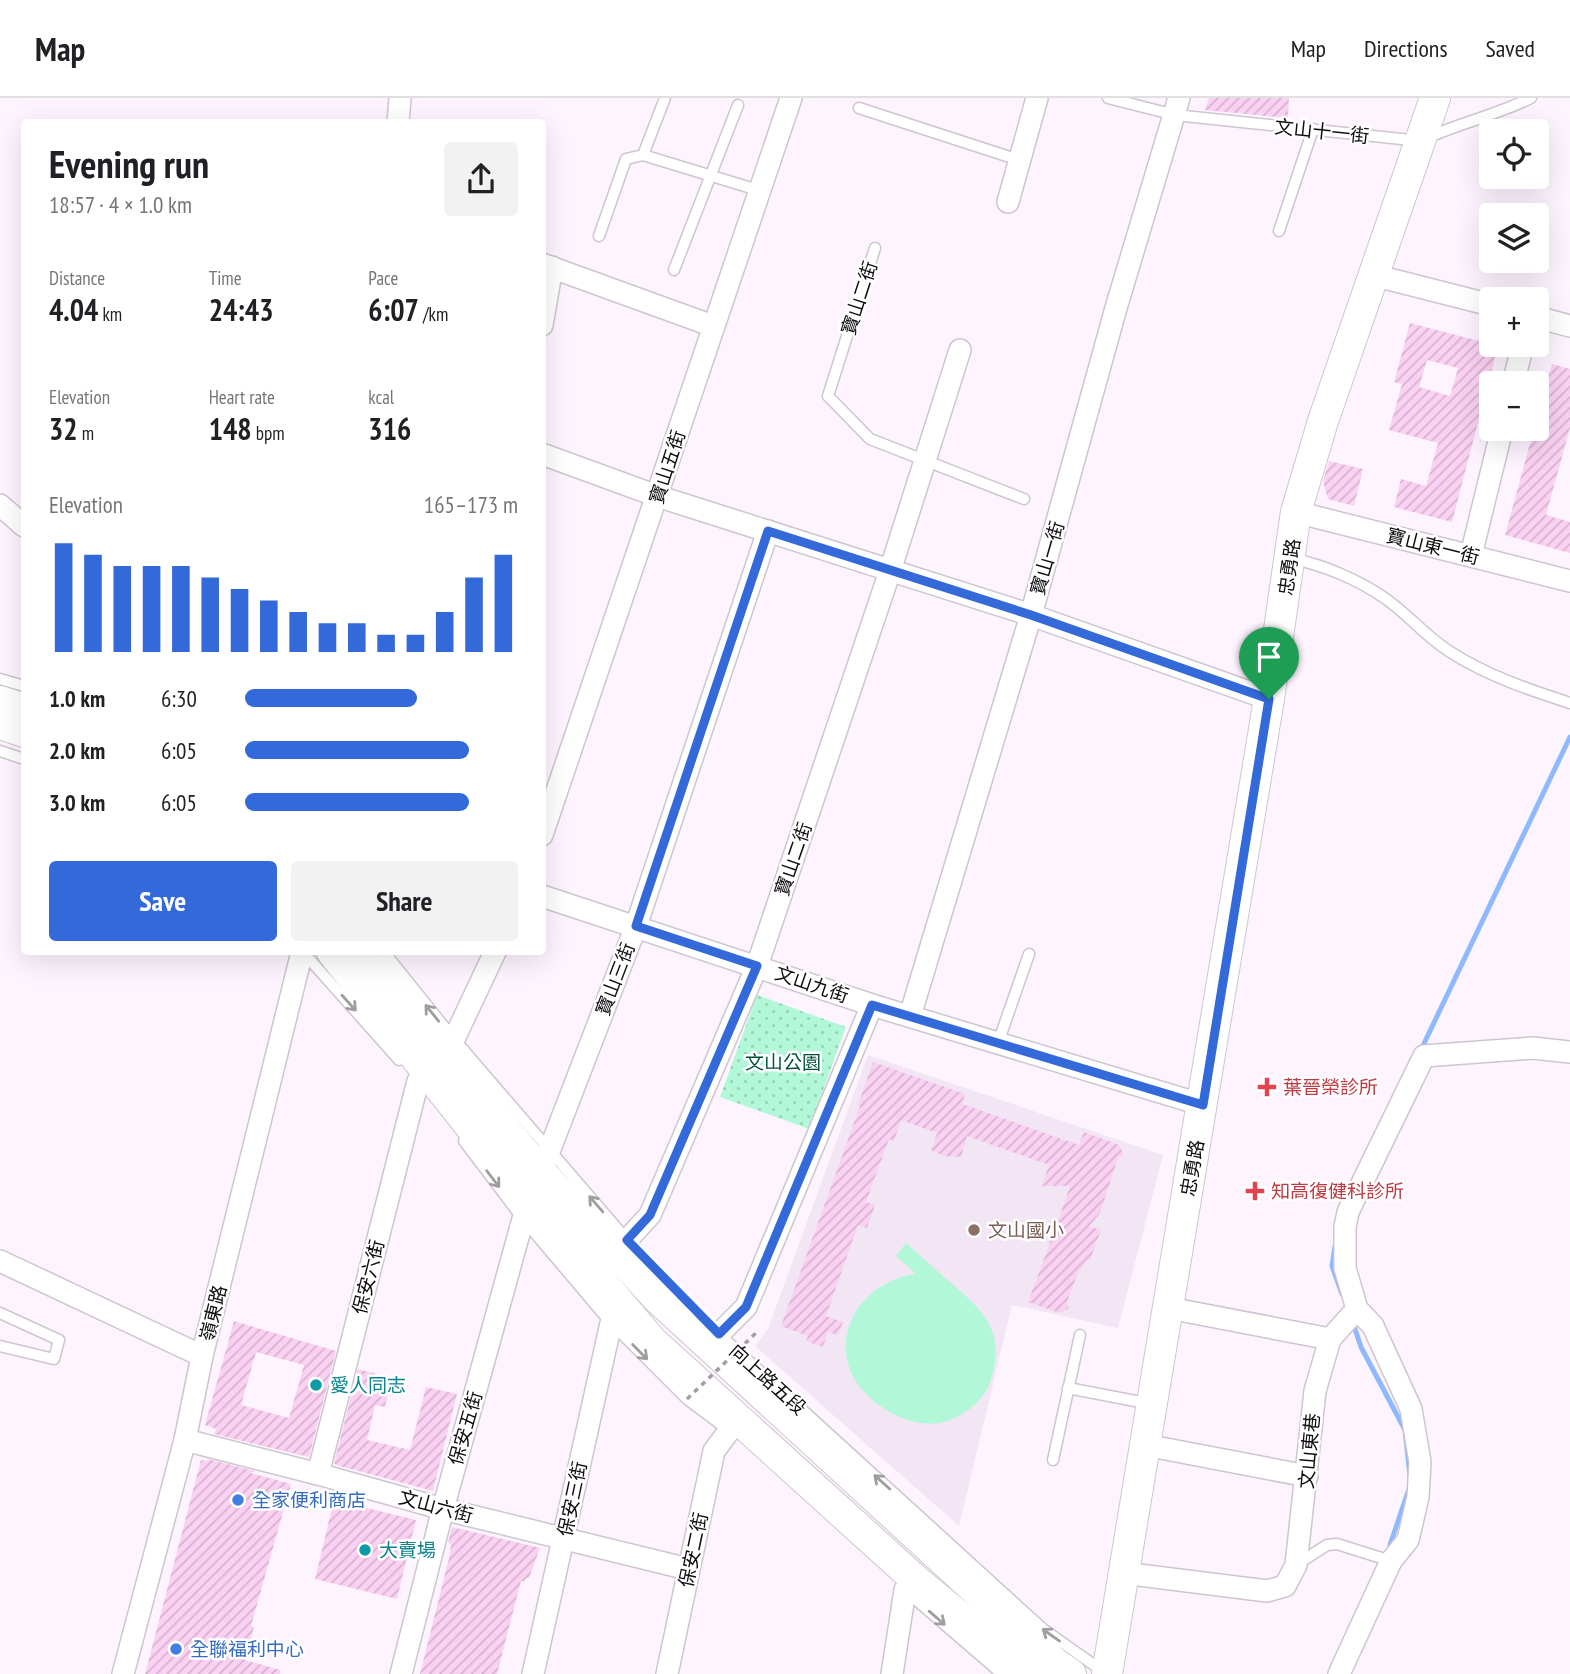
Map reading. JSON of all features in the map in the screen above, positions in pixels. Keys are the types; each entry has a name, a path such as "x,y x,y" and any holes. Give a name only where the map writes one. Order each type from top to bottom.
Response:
{"main road":[{"name":"忠勇路","path":"1107,1674 1203,1105 1269,699 1296,512 1322,421 1435,98"},
{"path":"0,701 21,708"},
{"path":"0,724 21,731"},
{"name":"向上路五段","path":"335,955 536,1185 1055,1663 1071,1674"},
{"name":"向上路五段","path":"360,955 652,1341 918,1582 1030,1674"}],"street":[{"path":"397,119 400,98"},
{"name":"寶山五街","path":"546,823 791,98"},
{"path":"1008,202 1037,98"},
{"name":"寶山一街","path":"910,1016 1031,615 1116,308 1177,107"},
{"path":"547,265 713,326"},
{"path":"1373,275 1479,302"},
{"path":"1549,320 1570,326"},
{"name":"寶山二街","path":"627,1240 650,1215 757,966 890,571 960,351"},
{"path":"1471,555 1499,441"},
{"path":"546,455 657,496 1031,615 1269,699"},
{"path":"0,505 21,523"},
{"name":"寶山東一街","path":"1296,512 1570,582"},
{"name":"寶山三街","path":"536,1185 636,926 768,531"},
{"name":"文山九街","path":"546,897 872,1005 1203,1105"},
{"name":"嶺東路","path":"123,1674 185,1440 202,1356 302,955"},
{"path":"454,1039 494,955"},
{"path":"719,1334 746,1307 872,1005"},
{"path":"1339,1674 1391,1561 1408,1540 1418,1497 1420,1462 1411,1409 1373,1326 1357,1309 1345,1268 1345,1227 1348,1212 1424,1056 1533,1048 1570,1052"},
{"name":"保安六街","path":"318,1474 422,1086"},
{"name":"保安五街","path":"401,1674 443,1509 536,1185"},
{"path":"0,1261 202,1356"},
{"path":"1169,1308 1330,1339 1357,1309"},
{"name":"保安三街","path":"533,1674 611,1324"},
{"name":"文山東巷","path":"1123,1573 1267,1591 1285,1586 1296,1565 1315,1391 1330,1339"},
{"name":"保安二街","path":"667,1674 714,1451 734,1435"},
{"name":"文山六街","path":"185,1440 443,1509 688,1569"},
{"path":"1145,1445 1307,1476"},
{"path":"892,1674 901,1586"}],"lane":[{"path":"643,155 664,98"},
{"name":"文山十一街","path":"1108,98 1313,129 1420,141"},
{"path":"1420,141 1450,127 1500,113 1531,98"},
{"path":"674,270 738,105"},
{"path":"859,108 1019,160"},
{"path":"1279,231 1313,129"},
{"path":"599,236 626,159 643,155 761,191"},
{"name":"寶山二街","path":"875,248 828,396 870,439 1024,499"},
{"path":"1290,559 1314,563 1367,587 1387,599 1452,654 1509,682 1570,703"},
{"path":"0,679 21,685"},
{"path":"0,751 21,758"},
{"path":"998,1043 1029,954"},
{"path":"306,955 422,1086"},
{"name":"向上路五段","path":"386,955 454,1039 611,1324 687,1399 734,1435"},
{"name":"向上路五段","path":"458,1134 627,1240 719,1334 1043,1629 1107,1674"},
{"path":"0,1312 59,1340 54,1359 0,1346"},
{"path":"1054,1460 1080,1335"},
{"path":"1068,1388 1152,1404"},
{"name":"文山東巷","path":"1296,1565 1327,1545 1337,1544 1391,1561"},
{"path":"901,1586 1002,1674"}],"path":[{"path":"687,1399 759,1330"}],"shaded area":[{"name":"文山國小","path":"868,1055 1163,1155 1118,1328 1012,1305 959,1526 755,1346 768,1329"}],"green space":[{"name":"文山公園","path":"757,995 846,1027 809,1129 720,1097"},
{"path":"906,1243 981,1312 993,1333 995,1345 990,1384 982,1397 964,1413 936,1423 920,1423 889,1412 863,1391 848,1364 848,1332 861,1304 886,1284 900,1277 916,1274 896,1256"}],"building":[{"path":"1209,98 1289,98 1288,118 1205,110"},
{"path":"1410,323 1479,341 1479,357 1495,357 1491,371 1479,371 1479,419 1452,522 1394,507 1401,479 1426,486 1438,443 1389,430 1402,384 1394,382","holes":["1427,360 1458,368 1450,396 1419,387"]},
{"path":"1552,364 1570,369 1570,428 1546,515 1570,522 1570,553 1505,535 1531,441 1549,441 1549,374"},
{"path":"1329,461 1363,469 1354,506 1328,499 1323,481"},
{"path":"873,1062 965,1094 962,1104 1079,1145 1084,1132 1119,1145 1124,1155 1118,1158 1100,1213 1089,1226 1101,1230 1090,1260 1088,1259 1078,1272 1067,1302 1069,1308 1060,1313 1028,1302 1050,1243 1046,1234 1047,1228 1050,1222 1059,1218 1070,1186 1042,1186 1049,1165 967,1136 961,1157 944,1156 931,1150 937,1133 901,1120 894,1141 889,1139 866,1202 875,1205 867,1228 858,1225 826,1316 843,1322 838,1335 828,1332 823,1347 806,1341 808,1336 781,1326 860,1106 858,1105"},
{"name":"愛人同志","path":"234,1321 336,1351 309,1457 214,1434 216,1429 205,1425","holes":["256,1352 304,1365 289,1418 241,1405"]},
{"path":"358,1369 392,1378 385,1407 375,1405 367,1440 410,1450 426,1387 457,1394 433,1491 334,1463"},
{"path":"208,1459 291,1484 251,1626 254,1627 245,1660 280,1670 280,1674 145,1674 201,1460"},
{"name":"大賣場","path":"334,1500 416,1520 397,1599 315,1579"},
{"path":"452,1527 540,1548 529,1578 521,1581 497,1674 420,1674 449,1558 451,1544 448,1543"}],"waterway":[{"path":"1420,1052 1570,737"},
{"path":"1335,1246 1332,1266 1342,1294"},
{"path":"1353,1323 1361,1347 1405,1430 1410,1476"},
{"path":"1390,1545 1409,1489"}],"place":[{"name":"葉晉榮診所","path":"1267,1087"},
{"name":"知高復健科診所","path":"1255,1191"},
{"name":"文山國小","path":"974,1230"},
{"name":"愛人同志","path":"316,1385"},
{"name":"全家便利商店","path":"238,1500"},
{"name":"大賣場","path":"365,1550"},
{"name":"全聯福利中心","path":"176,1649"}],"route":[{"path":"768,531 1031,615 1269,699 1203,1105 872,1005 746,1307 719,1334 627,1240 650,1215 757,966 636,926 768,531"}]}
